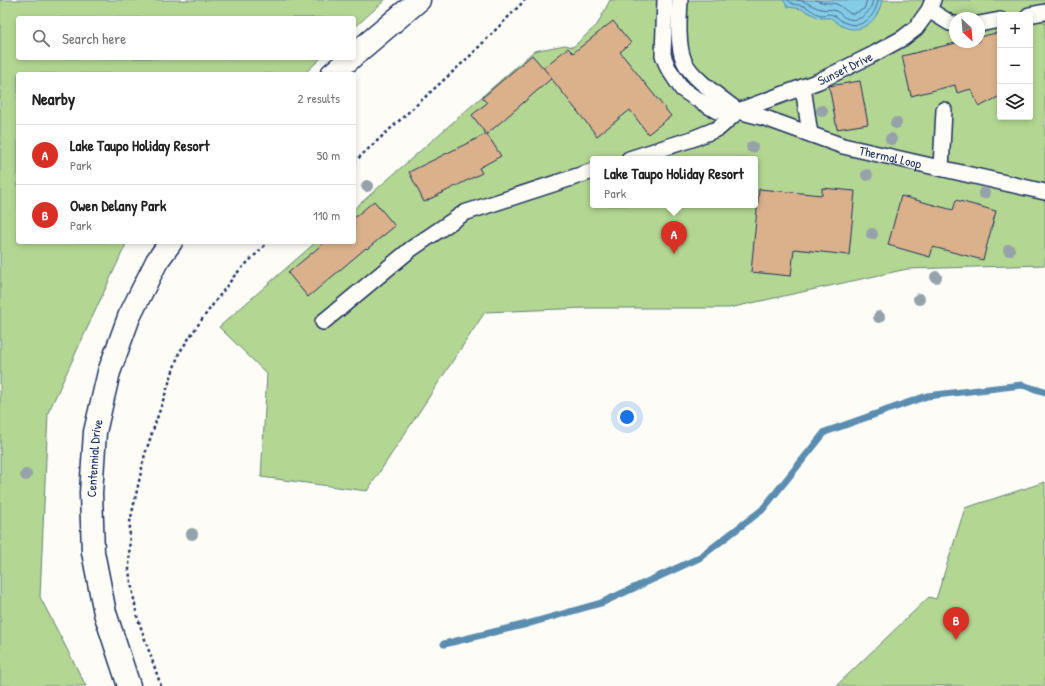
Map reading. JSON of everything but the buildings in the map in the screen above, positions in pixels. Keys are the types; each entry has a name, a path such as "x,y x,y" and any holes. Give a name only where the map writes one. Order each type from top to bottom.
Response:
{"main road":[{"path":"356,53 419,0"},
{"path":"334,72 349,60"},
{"name":"Centennial Drive","path":"129,686 105,613 93,552 91,493 95,432 109,372 129,317 157,261 170,244"}],"lane":[{"path":"665,0 663,56 675,80 682,89 717,111 738,111"},
{"path":"680,0 679,27 681,51 684,61 691,72 738,111"},
{"path":"931,5 949,22"},
{"name":"Sunset Drive","path":"738,111 819,81 904,38 916,28 931,5"},
{"path":"1033,14 1045,12"},
{"path":"985,23 997,21"},
{"path":"803,87 810,134"},
{"path":"941,168 944,110"},
{"path":"638,156 692,139 719,128 738,111"},
{"name":"Thermal Loop","path":"738,111 765,118 843,146 1045,192"},
{"path":"324,322 410,249 464,213 590,172"}],"path":[{"path":"356,160 470,56 525,0"},
{"path":"161,686 137,616 129,571 130,522 145,454 179,353 235,275 266,244"}],"green space":[{"path":"0,0 385,0 356,26 356,16 16,16 16,60 319,60 306,72 16,72 16,244 126,244 48,413 40,597 86,686 0,686"},
{"path":"610,0 1045,0 1045,265 907,269 729,308 587,308 485,312 367,491 261,477 267,374 219,327 314,244 356,244 356,207 534,51 565,45 573,47 597,25"},
{"path":"1045,482 1045,686 836,686 929,597 936,599 965,508"}],"water":[{"path":"783,0 882,0 878,13 874,19 864,27 851,29 842,26 831,18 819,18 802,9 788,7"}],"waterway":[{"path":"444,644 527,624 601,603 699,558 762,510 825,432 927,396 1022,385 1045,392"}],"place":[{"name":"Lake Taupo Holiday Resort","path":"674,254"},
{"name":"Owen Delany Park","path":"956,640"}]}
